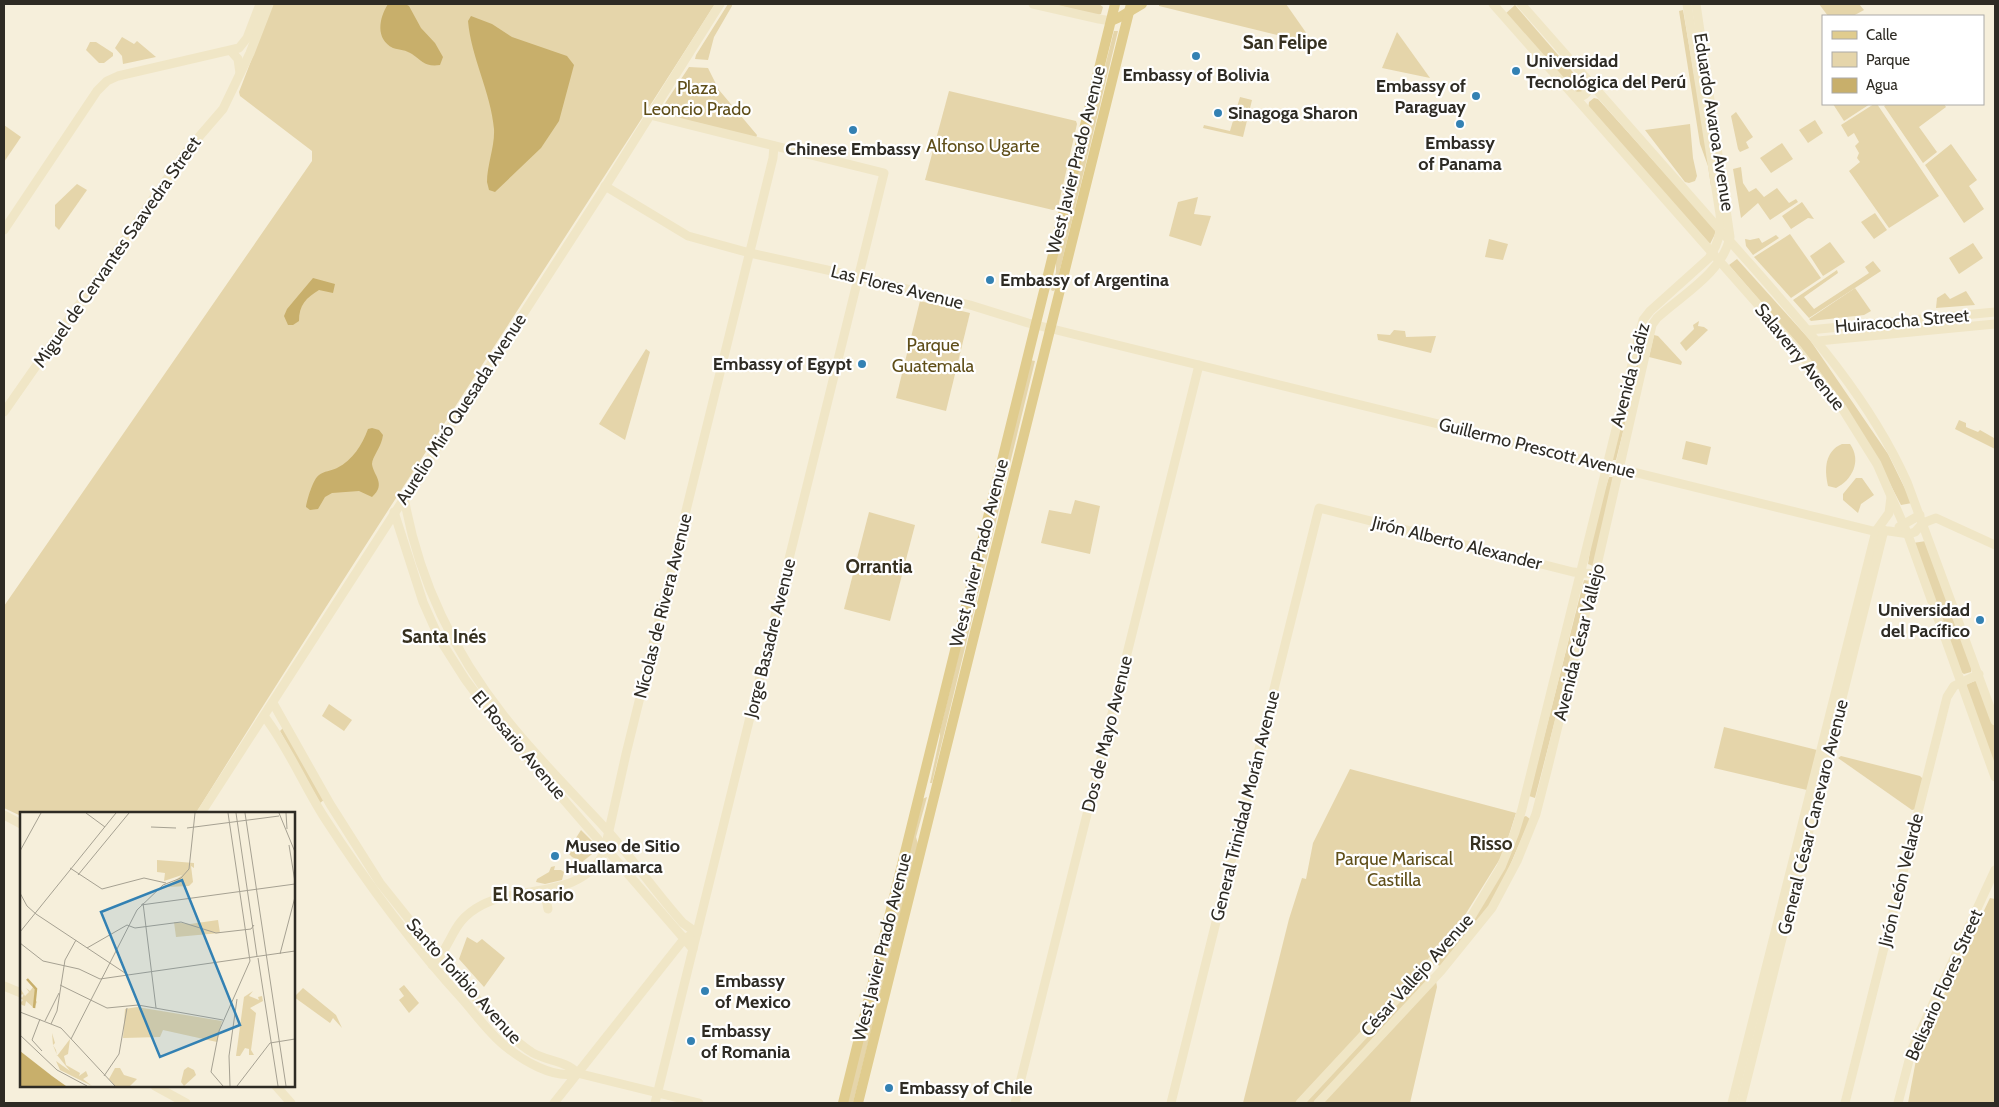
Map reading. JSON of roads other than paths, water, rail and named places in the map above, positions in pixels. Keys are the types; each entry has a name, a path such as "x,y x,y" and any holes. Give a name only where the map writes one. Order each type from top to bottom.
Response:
{"main road":[{"name":"West Javier Prado Avenue","path":"843,1103 1116,4"},
{"path":"1111,20 1130,8 1142,4"},
{"name":"West Javier Prado Avenue","path":"858,1103 1040,364 1130,8"},
{"path":"1045,289 1050,295 1059,292"},
{"path":"1027,360 1035,358 1040,364"},
{"path":"921,787 935,790"}],"street":[{"path":"4,230 92,98 105,82 118,76 239,48 246,42 260,4"},
{"name":"Miguel de Cervantes Saavedra Street","path":"4,412 185,153 219,114 231,94 254,45 269,4"},
{"name":"Aurelio Miró Quesada Avenue","path":"202,812 650,116 720,4"},
{"path":"1033,4 1099,20 1111,20"},
{"path":"1521,4 1720,230 1713,252"},
{"name":"Eduardo Avaroa Avenue","path":"1687,4 1715,157 1731,230 1730,241"},
{"name":"Eduardo Avaroa Avenue","path":"1696,4 1715,157 1720,230"},
{"name":"Salaverry Avenue","path":"1498,6 1584,108 1713,252 1797,350 1842,408 1872,454 1908,534 1995,777"},
{"path":"231,51 238,59 240,74"},
{"path":"1575,96 1582,97 1588,92 1590,88 1588,81"},
{"path":"1584,108 1588,97 1594,93 1600,93"},
{"path":"650,116 774,146"},
{"name":"Jorge Basadre Avenue","path":"655,1103 884,174 774,146"},
{"name":"Nícolas de Rivera Avenue","path":"432,965 440,958 456,926 474,909 486,902 507,895 550,890 571,882 592,869 602,857 606,847 608,831 773,158 774,146"},
{"name":"Las Flores Avenue","path":"605,186 685,235 970,305 1050,328 1199,365"},
{"name":"Salaverry Avenue","path":"1720,230 1818,341 1885,436 1908,482 1995,720"},
{"path":"1720,261 1730,241"},
{"name":"Avenida Cádiz","path":"1607,465 1644,318 1713,252"},
{"name":"Avenida Cádiz","path":"1619,469 1653,323 1720,261"},
{"name":"Huiracocha Street","path":"1809,330 1995,312"},
{"name":"Huiracocha Street","path":"1818,341 1995,324"},
{"path":"1856,326 1856,336"},
{"name":"Guillermo Prescott Avenue","path":"1199,365 1619,469 1880,531 1895,531"},
{"name":"Dos de Mayo Avenue","path":"1015,1103 1199,365"},
{"name":"Avenida César Vallejo","path":"1580,573 1607,465"},
{"name":"Avenida César Vallejo","path":"1318,1103 1441,971 1488,914 1503,890 1517,861 1536,814 1619,469"},
{"path":"1880,531 1888,515 1891,497"},
{"name":"El Rosario Avenue","path":"404,498 424,577 432,598 449,634 472,672 505,718 608,831 679,919 689,929 697,933"},
{"name":"Jirón Alberto Alexander","path":"1319,508 1580,573 1595,574"},
{"name":"General Trinidad Morán Avenue","path":"1171,1103 1319,508"},
{"name":"El Rosario Avenue","path":"394,512 423,602 439,638 464,679 499,725 693,949"},
{"path":"1895,531 1903,523 1939,518 1995,545"},
{"path":"1895,531 1908,534 1915,532 1922,519"},
{"path":"399,526 402,522 409,523"},
{"name":"General César Canevaro Avenue","path":"1732,1103 1880,531"},
{"name":"General César Canevaro Avenue","path":"1741,1103 1880,531"},
{"name":"César Vallejo Avenue","path":"1303,1102 1460,931 1471,917 1501,867 1522,809 1580,573"},
{"path":"1960,682 1979,674"},
{"name":"Jirón León Velarde","path":"1845,1103 1947,697 1950,690 1960,682"},
{"name":"Santo Toribio Avenue","path":"273,703 325,796 375,875 407,918 440,958 505,1030 545,1064"},
{"name":"Santo Toribio Avenue","path":"264,716 276,732 322,814 373,891 432,965 501,1042 517,1055 545,1064 573,1068 577,1073 699,1103"},
{"path":"276,732 280,726 286,726"},
{"path":"4,815 20,823"},
{"name":"Belisario Flores Street","path":"1898,1103 1912,1049 1995,870"},
{"path":"548,909 546,899 550,890"},
{"path":"554,1103 684,939 697,933"},
{"path":"4,986 20,993"},
{"path":"157,1087 186,1103"},
{"path":"277,1087 291,1103"}],"water":[{"path":"388,4 405,4 409,6 421,28 435,43 443,57 440,65 427,64 410,53 393,48 387,44 383,39 380,28 382,16"},
{"path":"471,16 492,24 512,37 567,56 574,65 559,121 541,148 495,192 489,190 487,182 494,129 489,102 470,34 468,21"},
{"path":"313,278 335,284 333,293 319,290 314,293 302,306 299,321 293,325 288,325 284,316 287,309"},
{"path":"368,429 379,430 383,435 372,464 379,484 372,497 359,491 332,493 325,497 318,509 310,510 306,507 317,477 348,461 360,446"}],"place":[{"name":"Embassy of Bolivia","path":"1196,56"},
{"name":"Universidad Tecnológica del Perú","path":"1516,71"},
{"name":"Embassy of Paraguay","path":"1476,96"},
{"name":"Sinagoga Sharon","path":"1218,113"},
{"name":"Embassy of Panama","path":"1460,124"},
{"name":"Chinese Embassy","path":"853,130"},
{"name":"Embassy of Argentina","path":"990,280"},
{"name":"Embassy of Egypt","path":"862,364"},
{"name":"Universidad del Pacífico","path":"1980,620"},
{"name":"Museo de Sitio Huallamarca","path":"555,856"},
{"name":"Embassy of Mexico","path":"705,991"},
{"name":"Embassy of Romania","path":"691,1041"},
{"name":"Embassy of Chile","path":"889,1088"}],"district":[{"name":"San Felipe","path":"1285,42"},
{"name":"Orrantia","path":"879,566"},
{"name":"Santa Inés","path":"444,636"},
{"name":"Risso","path":"1491,843"},
{"name":"El Rosario","path":"533,894"}],"park label":[{"name":"Plaza Leoncio Prado","path":"697,98"},
{"name":"Alfonso Ugarte","path":"983,146"},
{"name":"Parque Guatemala","path":"933,355"},
{"name":"Parque Mariscal Castilla","path":"1394,870"}]}
